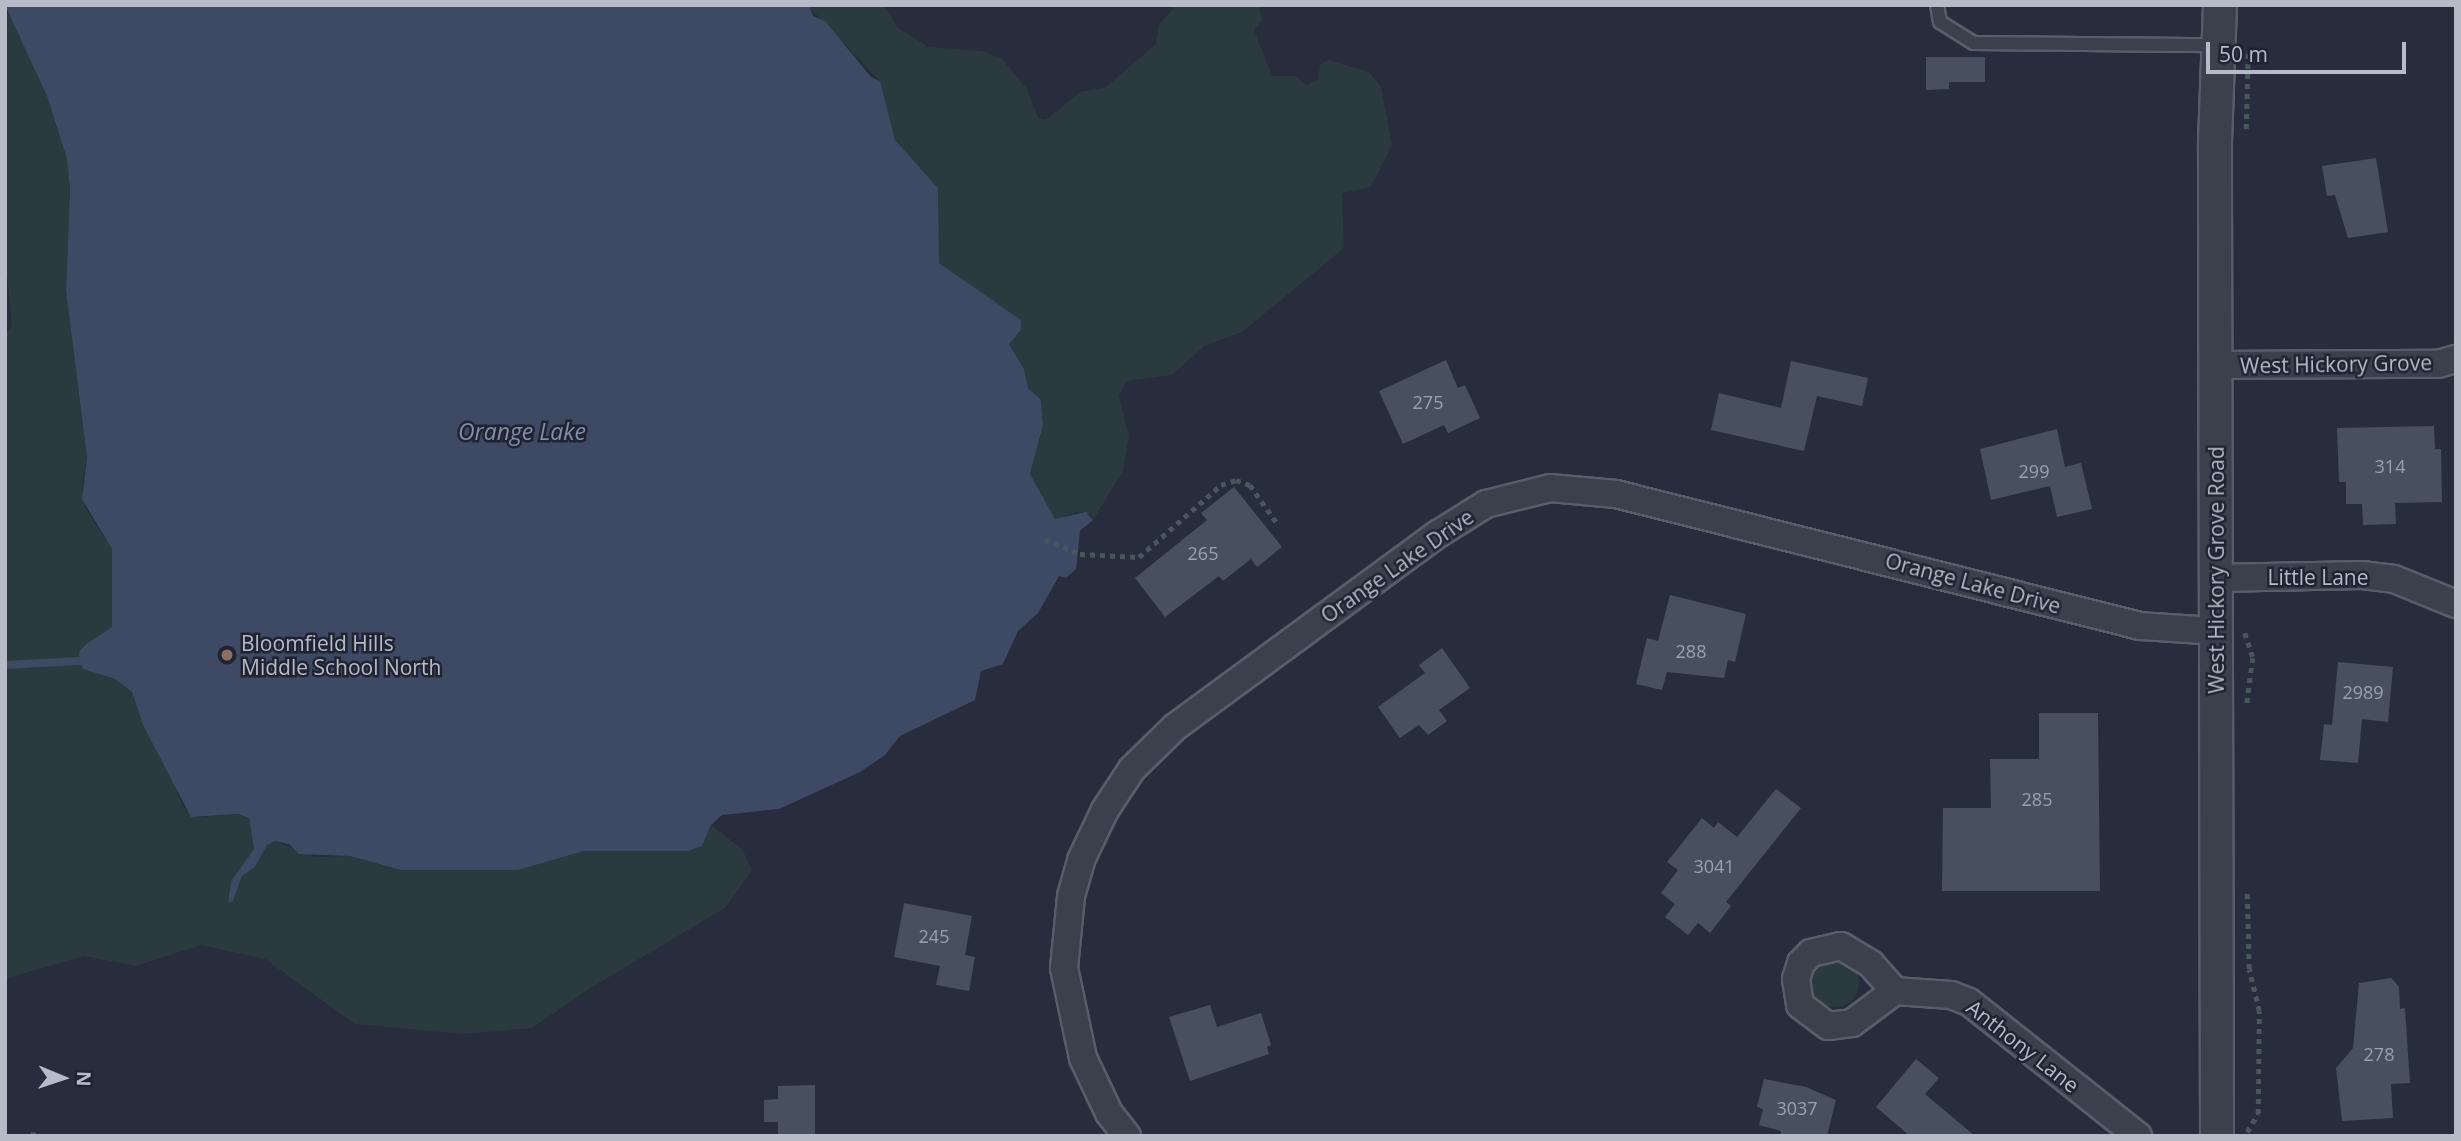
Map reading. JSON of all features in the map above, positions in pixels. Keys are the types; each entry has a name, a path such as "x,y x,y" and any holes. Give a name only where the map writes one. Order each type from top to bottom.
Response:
{"street":[{"name":"West Hickory Grove Road","path":"2217,1136 2230,630 2216,578 2215,365 2220,5"},
{"name":"West Hickory Grove","path":"2215,365 2438,364 2456,359"},
{"name":"Orange Lake Drive","path":"1127,1136 1104,1104 1083,1058 1065,968 1071,897 1081,860 1105,810 1138,762 1175,727 1427,542 1486,504 1550,488 1616,494 2140,626 2230,630"},
{"name":"Little Lane","path":"2216,578 2362,575 2394,579 2456,604"},
{"name":"Anthony Lane","path":"1895,991 1951,995 1969,1002 2138,1136"}],"lane":[{"path":"1937,5 1940,22 1973,43 2218,45"}],"path":[{"path":"1045,540 1080,554 1116,560 1139,557 1221,485 1236,480 1250,485 1277,523"},
{"path":"2230,630 2253,658 2245,709"},
{"path":"2246,1136 2258,1114 2259,1010 2249,969 2247,890"}],"shaded area":[{"path":"884,5 897,27 928,47 982,51 1002,59 1027,89 1038,118 1046,120 1080,92 1105,88 1156,44 1159,25 1176,5 1259,5 1262,21 1254,30 1272,76 1296,76 1306,85 1318,80 1320,65 1328,60 1369,72 1381,87 1392,145 1371,187 1342,193 1344,248 1242,332 1204,346 1172,375 1126,381 1119,396 1129,437 1123,471 1093,520 1091,514 1076,512 1055,520 1030,474 1043,425 1041,400 1028,388 1024,369 1009,344 1021,330 985,295 939,263 938,188 895,140 880,81 808,6"},
{"path":"5,8 20,30 47,96 67,159 70,190 66,291 87,458 82,485 86,509 112,549 112,627 86,644 80,661 83,669 115,679 132,692 143,725 169,769 183,807 200,817 238,814 249,818 254,849 231,881 228,903 233,901 242,876 255,867 267,845 275,841 315,857 350,856 401,870 518,870 584,851 688,851 702,846 711,825 742,849 752,870 725,908 592,987 532,1028 463,1034 355,1024 265,959 201,945 136,966 84,956 5,979 5,334 12,326 5,252"},
{"path":"1835,959 1844,960 1852,966 1858,974 1858,992 1852,1000 1844,1006 1835,1007 1826,1006 1818,1000 1812,992 1811,983 1812,974 1818,966 1826,960"}],"water":[{"name":"Orange Lake","path":"5,5 809,5 813,16 825,21 871,77 880,81 895,140 938,188 939,263 1021,320 1021,330 1009,344 1024,369 1028,388 1041,400 1043,425 1030,474 1055,519 1086,512 1093,520 1080,531 1076,569 1066,578 1059,576 1038,613 1018,631 1003,664 981,671 975,700 900,736 885,755 860,772 779,809 722,815 711,825 702,846 688,851 584,851 518,870 401,870 350,856 299,854 289,844 275,841 267,845 255,867 242,876 233,901 228,903 231,881 254,849 249,818 238,814 191,817 143,725 132,692 115,679 83,669 80,661 79,652 86,644 112,627 112,549 82,499 87,458 66,291 70,190 67,159 47,96"}],"building":[{"path":"1926,57 1985,57 1985,82 1949,82 1949,89 1926,90"},
{"path":"2376,158 2388,232 2348,238 2335,195 2327,196 2322,166"},
{"path":"1446,360 1458,388 1465,385 1480,418 1448,433 1444,425 1403,444 1379,391"},
{"path":"1791,361 1868,378 1862,406 1817,396 1804,451 1711,430 1719,393 1781,408"},
{"path":"2434,426 2435,449 2441,449 2442,502 2395,503 2396,524 2363,525 2362,504 2346,504 2346,482 2339,482 2337,428"},
{"path":"2057,429 2065,467 2081,463 2092,509 2057,517 2050,486 1991,500 1980,449"},
{"path":"1234,487 1282,547 1257,567 1251,559 1223,581 1219,576 1165,617 1135,578 1207,520 1201,513"},
{"path":"1670,595 1746,614 1735,662 1728,660 1724,678 1667,672 1662,690 1636,684 1647,638 1658,641"},
{"path":"1442,648 1470,688 1439,710 1447,721 1428,735 1419,725 1400,738 1378,707 1425,673 1419,665"},
{"path":"2338,662 2393,667 2388,722 2362,719 2358,763 2320,760 2324,724 2332,725"},
{"path":"2039,713 2098,713 2100,891 1942,891 1943,808 1991,808 1990,759 2039,759"},
{"path":"1776,789 1801,808 1726,902 1731,906 1710,933 1698,923 1688,935 1665,917 1675,904 1661,893 1678,870 1667,862 1702,818 1714,828 1718,822 1737,837"},
{"path":"904,903 972,916 965,955 975,957 969,991 936,985 940,966 894,957"},
{"path":"2391,978 2399,987 2400,1009 2405,1008 2410,1083 2391,1084 2393,1118 2342,1121 2336,1068 2353,1048 2359,983"},
{"path":"1210,1005 1217,1027 1261,1013 1271,1045 1267,1047 1269,1054 1190,1081 1169,1017"},
{"path":"1916,1059 1939,1078 1925,1094 1975,1136 1910,1136 1876,1107"},
{"path":"1764,1079 1806,1087 1836,1100 1827,1136 1780,1136 1781,1131 1759,1125 1763,1109 1757,1107"},
{"path":"815,1085 815,1136 778,1136 778,1122 764,1122 764,1100 778,1099 778,1086"}],"waterway":[{"path":"5,665 80,661"}],"place":[{"name":"Bloomfield Hills Middle School North","path":"227,655"}]}
